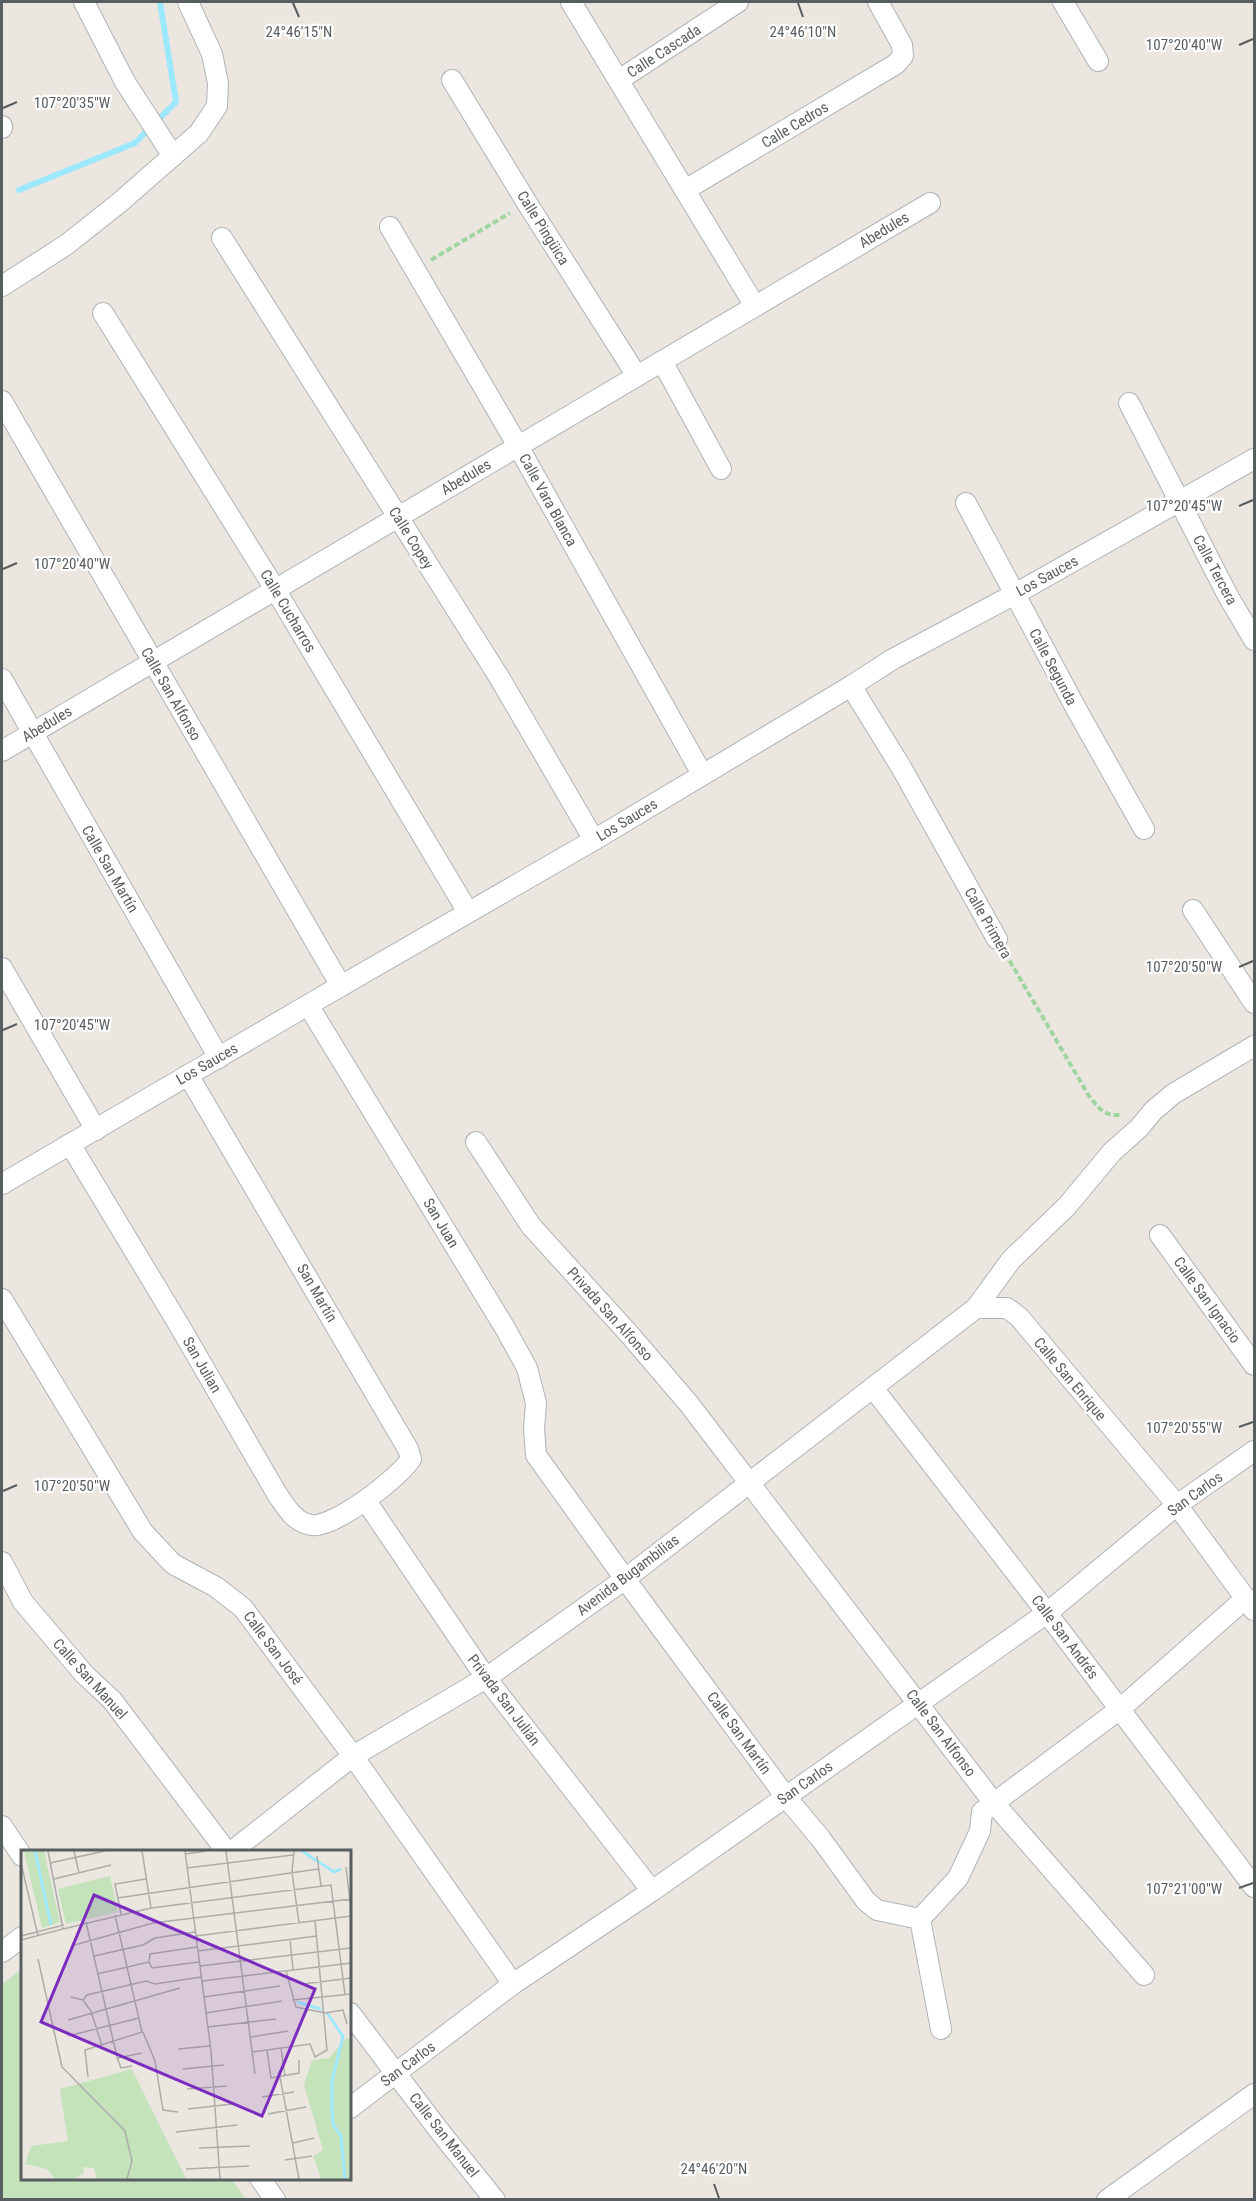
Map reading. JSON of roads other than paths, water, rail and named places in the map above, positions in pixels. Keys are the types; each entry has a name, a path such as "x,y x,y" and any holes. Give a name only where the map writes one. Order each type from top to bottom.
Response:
{"street":[{"path":"84,2 125,82 173,156"},
{"path":"2,286 66,245 173,156 199,133 217,106 218,83 212,54 188,2"},
{"path":"571,2 755,306"},
{"name":"Calle Cascada","path":"619,80 738,2"},
{"name":"Calle Cedros","path":"685,190 896,64 903,56 902,45 878,2"},
{"path":"1063,2 1098,61"},
{"name":"Calle Pingüica","path":"452,80 527,203 637,375"},
{"name":"Abedules","path":"2,751 930,203"},
{"name":"Calle Vara Blanca","path":"390,227 518,446 702,774"},
{"name":"Calle Copey","path":"222,238 499,677 594,840"},
{"name":"Calle Cucharros","path":"103,313 275,589 468,912"},
{"path":"662,361 721,469"},
{"name":"Calle San Alfonso","path":"2,401 341,986"},
{"name":"Calle Tercera","path":"1130,403 1228,596 1254,640"},
{"name":"Los Sauces","path":"2,1184 594,840 893,659 1015,594 1254,459"},
{"name":"Calle Segunda","path":"966,503 1078,712 1144,829"},
{"name":"Calle San Martín","path":"2,679 219,1058"},
{"name":"Calle Primera","path":"851,686 901,766 997,939"},
{"path":"1193,910 1254,1004"},
{"path":"2,968 96,1130"},
{"name":"San Juan","path":"308,1005 505,1328 526,1368 536,1403 534,1429 536,1455"},
{"name":"Avenida Bugambilias","path":"230,1850 353,1756 486,1678 625,1580 976,1308 1011,1260 1067,1206 1112,1152 1153,1111 1173,1094 1254,1046"},
{"name":"San Martín","path":"188,1075 408,1449 411,1459 405,1468 366,1501"},
{"name":"Privada San Alfonso","path":"476,1142 531,1227 638,1343 749,1482"},
{"name":"San Julian","path":"70,1144 277,1494 294,1518 312,1526 327,1522 366,1501"},
{"name":"Calle San Ignacio","path":"1160,1235 1254,1365"},
{"name":"Calle San José","path":"2,1299 143,1532 173,1564 216,1587 243,1608 353,1756 513,1984"},
{"name":"Calle San Enrique","path":"976,1308 1007,1308 1019,1317 1177,1505 1250,1604"},
{"name":"Calle San Andrés","path":"873,1388 1120,1708 1254,1887"},
{"name":"San Carlos","path":"351,2107 513,1984 652,1891 1047,1613 1177,1505 1254,1451"},
{"name":"Calle San Martín","path":"536,1455 625,1580 866,1901 877,1910 920,1919"},
{"name":"Calle San Alfonso","path":"749,1482 993,1802 1144,1975"},
{"name":"Privada San Julián","path":"366,1501 486,1678 652,1891"},
{"name":"Calle San Manuel","path":"2,1562 23,1602 85,1675 112,1700 228,1850"},
{"path":"941,2030 920,1919 958,1878 980,1831 982,1812 1120,1708 1250,1604"},
{"path":"2,1826 21,1854"},
{"path":"2,1952 21,1938"},
{"name":"Calle San Manuel","path":"351,2014 495,2199"},
{"path":"1107,2199 1254,2094"},
{"path":"261,2180 275,2199"}],"waterway":[{"path":"19,190 135,143 176,102 160,2"}]}
